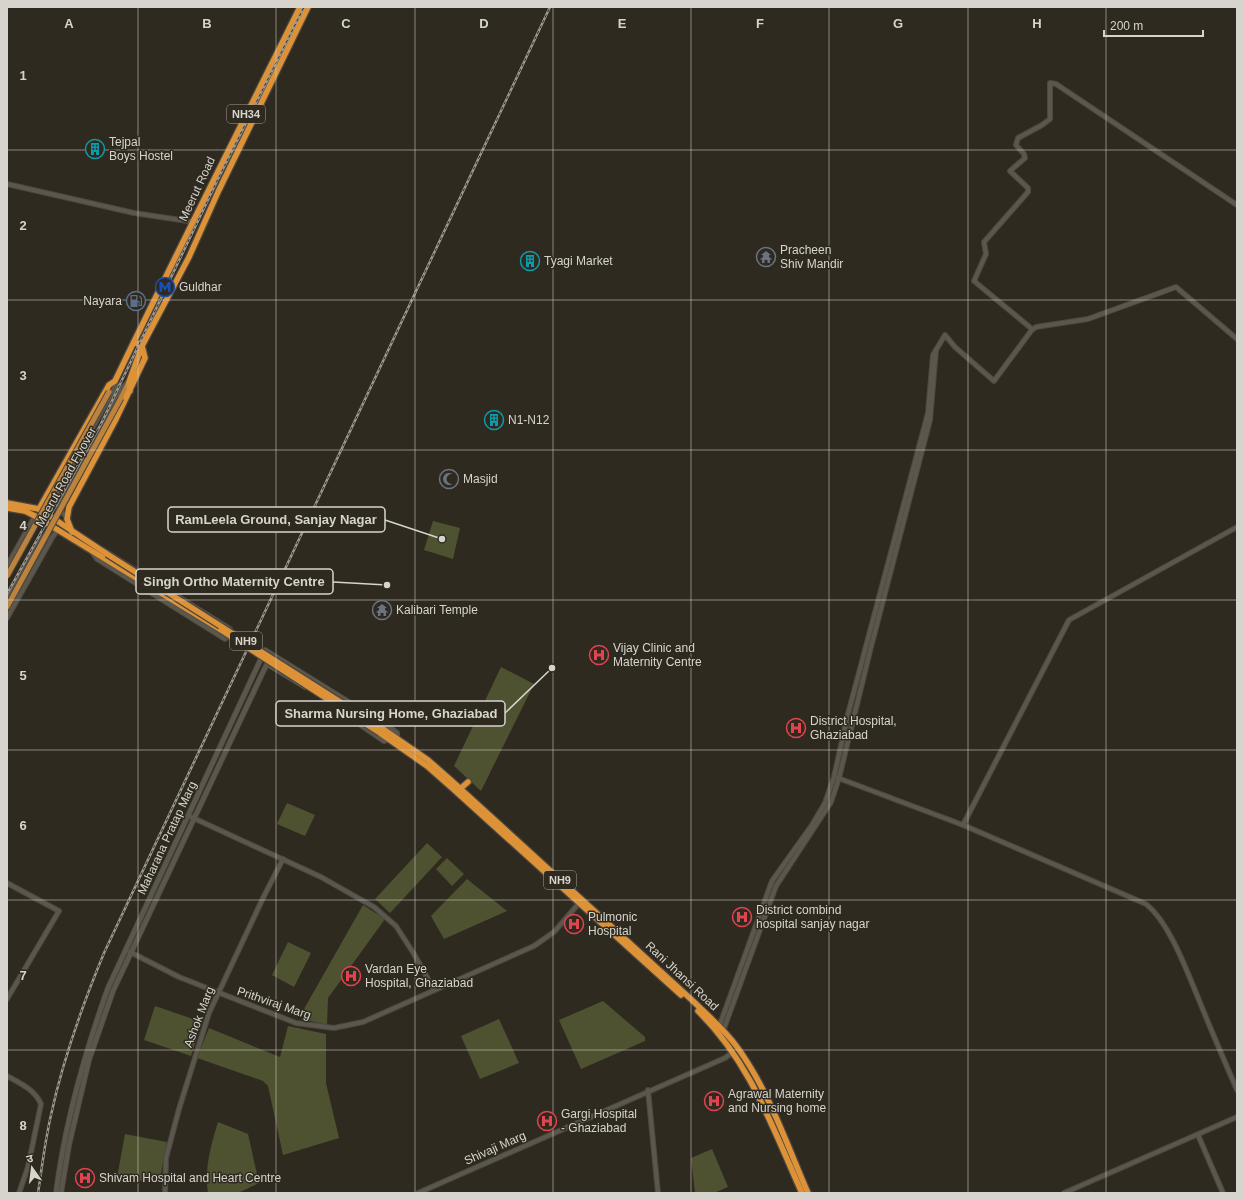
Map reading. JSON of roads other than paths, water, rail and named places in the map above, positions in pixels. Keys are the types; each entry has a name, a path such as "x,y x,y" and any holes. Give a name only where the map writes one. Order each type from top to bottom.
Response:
{"highway":[{"name":"Meerut Road","path":"39,509 107,387 115,381 159,288 194,222 300,7"},
{"name":"Meerut Road","path":"129,382 142,346 192,251 218,192 308,7"},
{"path":"72,532 67,517 70,504 130,391 145,358 142,346 134,342"},
{"path":"129,382 130,391"},
{"path":"45,498 52,501"},
{"name":"NH9","path":"7,503 39,509 46,513 105,555 176,601 382,731 397,738"},
{"name":"NH9","path":"7,508 25,511 36,516 91,550 105,555"},
{"name":"NH9","path":"382,731 390,739"},
{"name":"Rani Jhansi Road","path":"397,738 428,760 461,788 476,807"},
{"name":"Rani Jhansi Road","path":"390,739 427,766 476,807 721,1029 738,1048 761,1087 791,1162"},
{"path":"461,788 468,782"},
{"name":"Rani Jhansi Road","path":"688,999 733,1052 756,1089 802,1186 808,1193"},
{"name":"Rani Jhansi Road","path":"802,1186 802,1193"}],"main road":[{"name":"Meerut Road Flyover","path":"7,576 115,381"},
{"name":"Meerut Road Flyover","path":"7,608 129,382"},
{"path":"390,739 384,741 314,693 259,660 265,650 389,727 397,733 397,738"},
{"name":"Maharana Pratap Marg","path":"191,817 259,660"},
{"name":"Maharana Pratap Marg","path":"56,1193 63,1144 84,1058 108,988 128,951 191,817 267,664"},
{"name":"Maharana Pratap Marg","path":"61,1193 70,1138 89,1060 128,951"}],"street":[{"path":"1032,329 974,280 986,254 984,242 1028,192 1028,188 1010,171 1025,157 1016,145 1017,139 1026,132 1042,125 1050,119 1050,83 1056,84 1237,205"},
{"path":"7,184 134,213 194,222"},
{"path":"721,1029 772,881 822,808 834,777 848,714 928,413 932,362 936,350 945,335 955,347 994,381 1032,329 1036,327 1088,319 1176,287 1237,339"},
{"path":"721,1029 776,886 831,802 839,778 863,678 930,420 937,358 936,350"},
{"path":"46,513 116,385 115,381"},
{"path":"67,517 59,510 59,505 122,388 129,382"},
{"path":"7,566 36,516"},
{"path":"963,825 1069,620 1237,527"},
{"path":"7,618 58,529"},
{"path":"7,597 39,540 43,537 52,538"},
{"path":"91,550 97,559 225,639 231,634 230,629 227,627 107,551 97,548"},
{"path":"834,777 963,825 1101,883 1142,902 1154,910 1167,929 1186,970 1237,1090"},
{"path":"191,817 321,877 378,911 396,926 434,990"},
{"name":"Ashok Marg","path":"165,1193 166,1158 179,1109 209,1013 284,859"},
{"path":"7,883 60,911 7,999"},
{"name":"Prithviraj Marg","path":"128,951 179,977 296,1023 334,1028 363,1022 540,943 554,932 580,902"},
{"name":"Shivaji Marg","path":"418,1193 648,1090 725,1058 733,1052"},
{"path":"7,1076 25,1086 38,1097 40,1104 28,1167 19,1193"},
{"path":"648,1090 658,1193"},
{"path":"1064,1193 1237,1117"},
{"path":"1198,1135 1223,1193"}],"railway":[{"path":"7,594 101,424 218,179 304,7"},
{"path":"38,1193 49,1125 61,1074 88,993 104,953 550,7"}],"place":[{"name":"Tejpal Boys Hostel","path":"95,149"},
{"name":"Pracheen Shiv Mandir","path":"766,257"},
{"name":"Tyagi Market","path":"530,261"},
{"name":"Guldhar","path":"165,287"},
{"name":"Nayara","path":"136,301"},
{"name":"N1-N12","path":"494,420"},
{"name":"Masjid","path":"449,479"},
{"name":"RamLeela Ground, Sanjay Nagar","path":"442,539"},
{"name":"Singh Ortho Maternity Centre","path":"387,585"},
{"name":"Kalibari Temple","path":"382,610"},
{"name":"Vijay Clinic and Maternity Centre","path":"599,655"},
{"name":"Sharma Nursing Home, Ghaziabad","path":"552,668"},
{"name":"District Hospital, Ghaziabad","path":"796,728"},
{"name":"District combind hospital sanjay nagar","path":"742,917"},
{"name":"Pulmonic Hospital","path":"574,924"},
{"name":"Vardan Eye Hospital, Ghaziabad","path":"351,976"},
{"name":"Agrawal Maternity and Nursing home","path":"714,1101"},
{"name":"Gargi Hospital - Ghaziabad","path":"547,1121"},
{"name":"Shivam Hospital and Heart Centre","path":"85,1178"}]}
